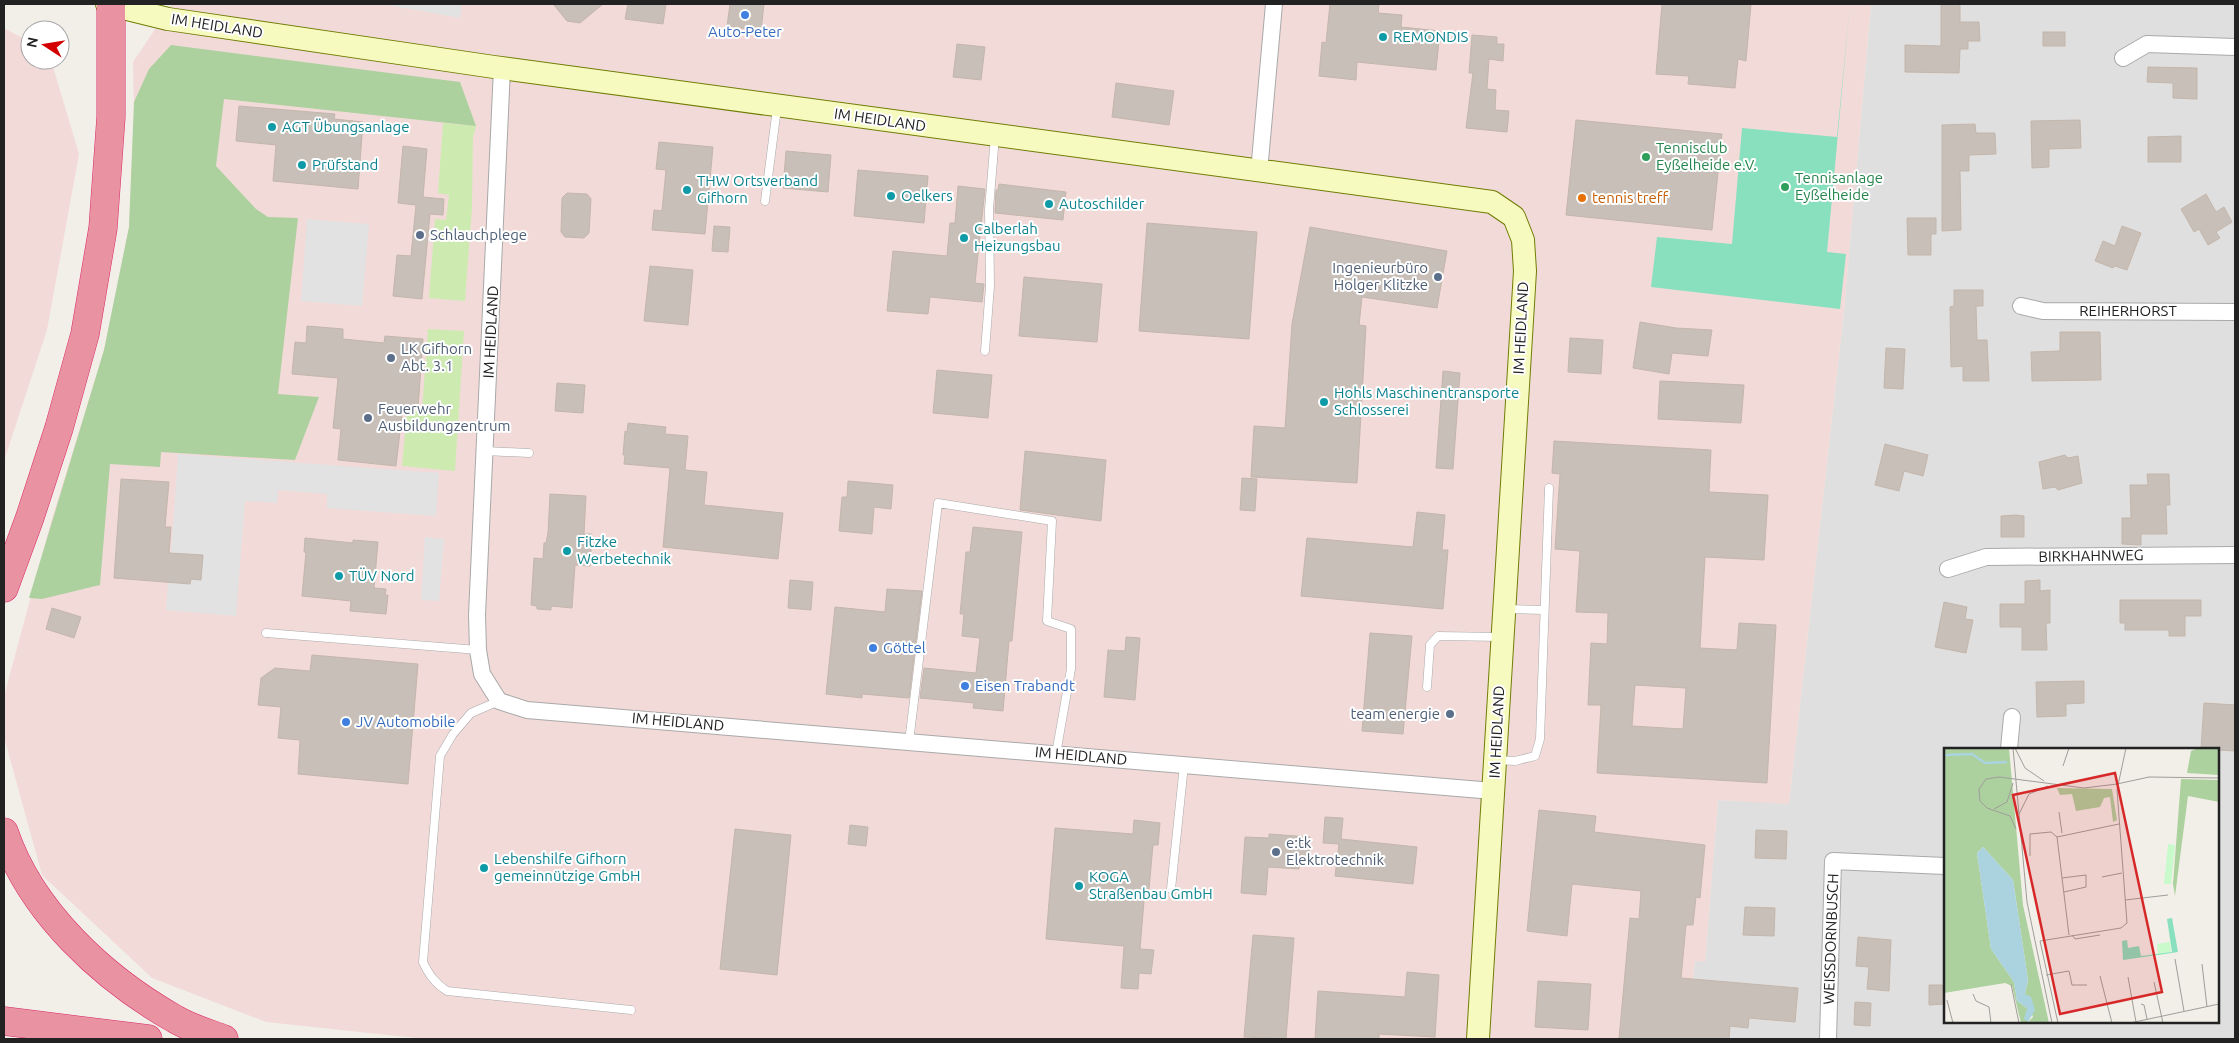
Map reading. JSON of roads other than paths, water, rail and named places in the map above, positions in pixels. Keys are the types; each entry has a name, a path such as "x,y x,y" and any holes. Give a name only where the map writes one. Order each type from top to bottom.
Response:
{"highway":[{"path":"5,587 59,428 85,334 103,219 111,117 110,4"},
{"path":"4,832 8,846 30,886 59,924 111,976 176,1020 224,1039"},
{"path":"4,1021 148,1039"}],"street":[{"name":"IM HEIDLAND","path":"110,4 168,18 502,68 1258,172 1492,202 1514,218 1523,240 1524,272 1478,1039"},
{"path":"1258,172 1274,4"},
{"path":"2123,58 2147,44 2235,46"},
{"name":"IM HEIDLAND","path":"502,68 477,615 478,650 482,674 499,701 527,710 1493,791"},
{"name":"REIHERHORST","path":"2021,306 2043,311 2235,312"},
{"name":"BIRKHAHNWEG","path":"1948,569 1986,557 2235,555"},
{"path":"2009,748 2012,718"},
{"name":"WEISSDORNBUSCH","path":"1828,1039 1833,861 1944,866"}],"lane":[{"path":"765,201 777,106"},
{"path":"985,351 990,286 989,209 996,136"},
{"path":"485,451 528,453"},
{"path":"1495,760 1515,761 1535,756 1540,739 1549,488"},
{"path":"909,742 938,503 1052,520 1047,621 1071,629 1071,669 1056,754"},
{"path":"1504,609 1544,610"},
{"path":"266,633 478,650"},
{"path":"1427,687 1430,645 1438,636 1503,637"},
{"path":"499,701 471,713 453,734 440,756 423,962 428,974 436,984 448,991 631,1010"},
{"path":"1171,889 1184,765"}],"place":[{"name":"Auto-Peter","path":"745,15"},
{"name":"REMONDIS","path":"1383,37"},
{"name":"AGT Übungsanlage","path":"272,127"},
{"name":"Tennisclub Eyßelheide e.V.","path":"1646,157"},
{"name":"Prüfstand","path":"302,165"},
{"name":"Tennisanlage Eyßelheide","path":"1785,187"},
{"name":"THW Ortsverband Gifhorn","path":"687,190"},
{"name":"Oelkers","path":"891,196"},
{"name":"tennis treff","path":"1582,198"},
{"name":"Autoschilder","path":"1049,204"},
{"name":"Schlauchplege","path":"420,235"},
{"name":"Calberlah Heizungsbau","path":"964,238"},
{"name":"Ingenieurbüro Holger Klitzke","path":"1438,277"},
{"name":"LK Gifhorn Abt. 3.1","path":"391,358"},
{"name":"Hohls Maschinentransporte Schlosserei","path":"1324,402"},
{"name":"Feuerwehr Ausbildungzentrum","path":"368,418"},
{"name":"Fitzke Werbetechnik","path":"567,551"},
{"name":"TÜV Nord","path":"339,576"},
{"name":"Göttel","path":"873,648"},
{"name":"Eisen Trabandt","path":"965,686"},
{"name":"team energie","path":"1450,714"},
{"name":"JV Automobile","path":"346,722"},
{"name":"e:tk Elektrotechnik","path":"1276,852"},
{"name":"Lebenshilfe Gifhorn gemeinnützige GmbH","path":"484,868"},
{"name":"KOGA Straßenbau GmbH","path":"1079,886"}]}
